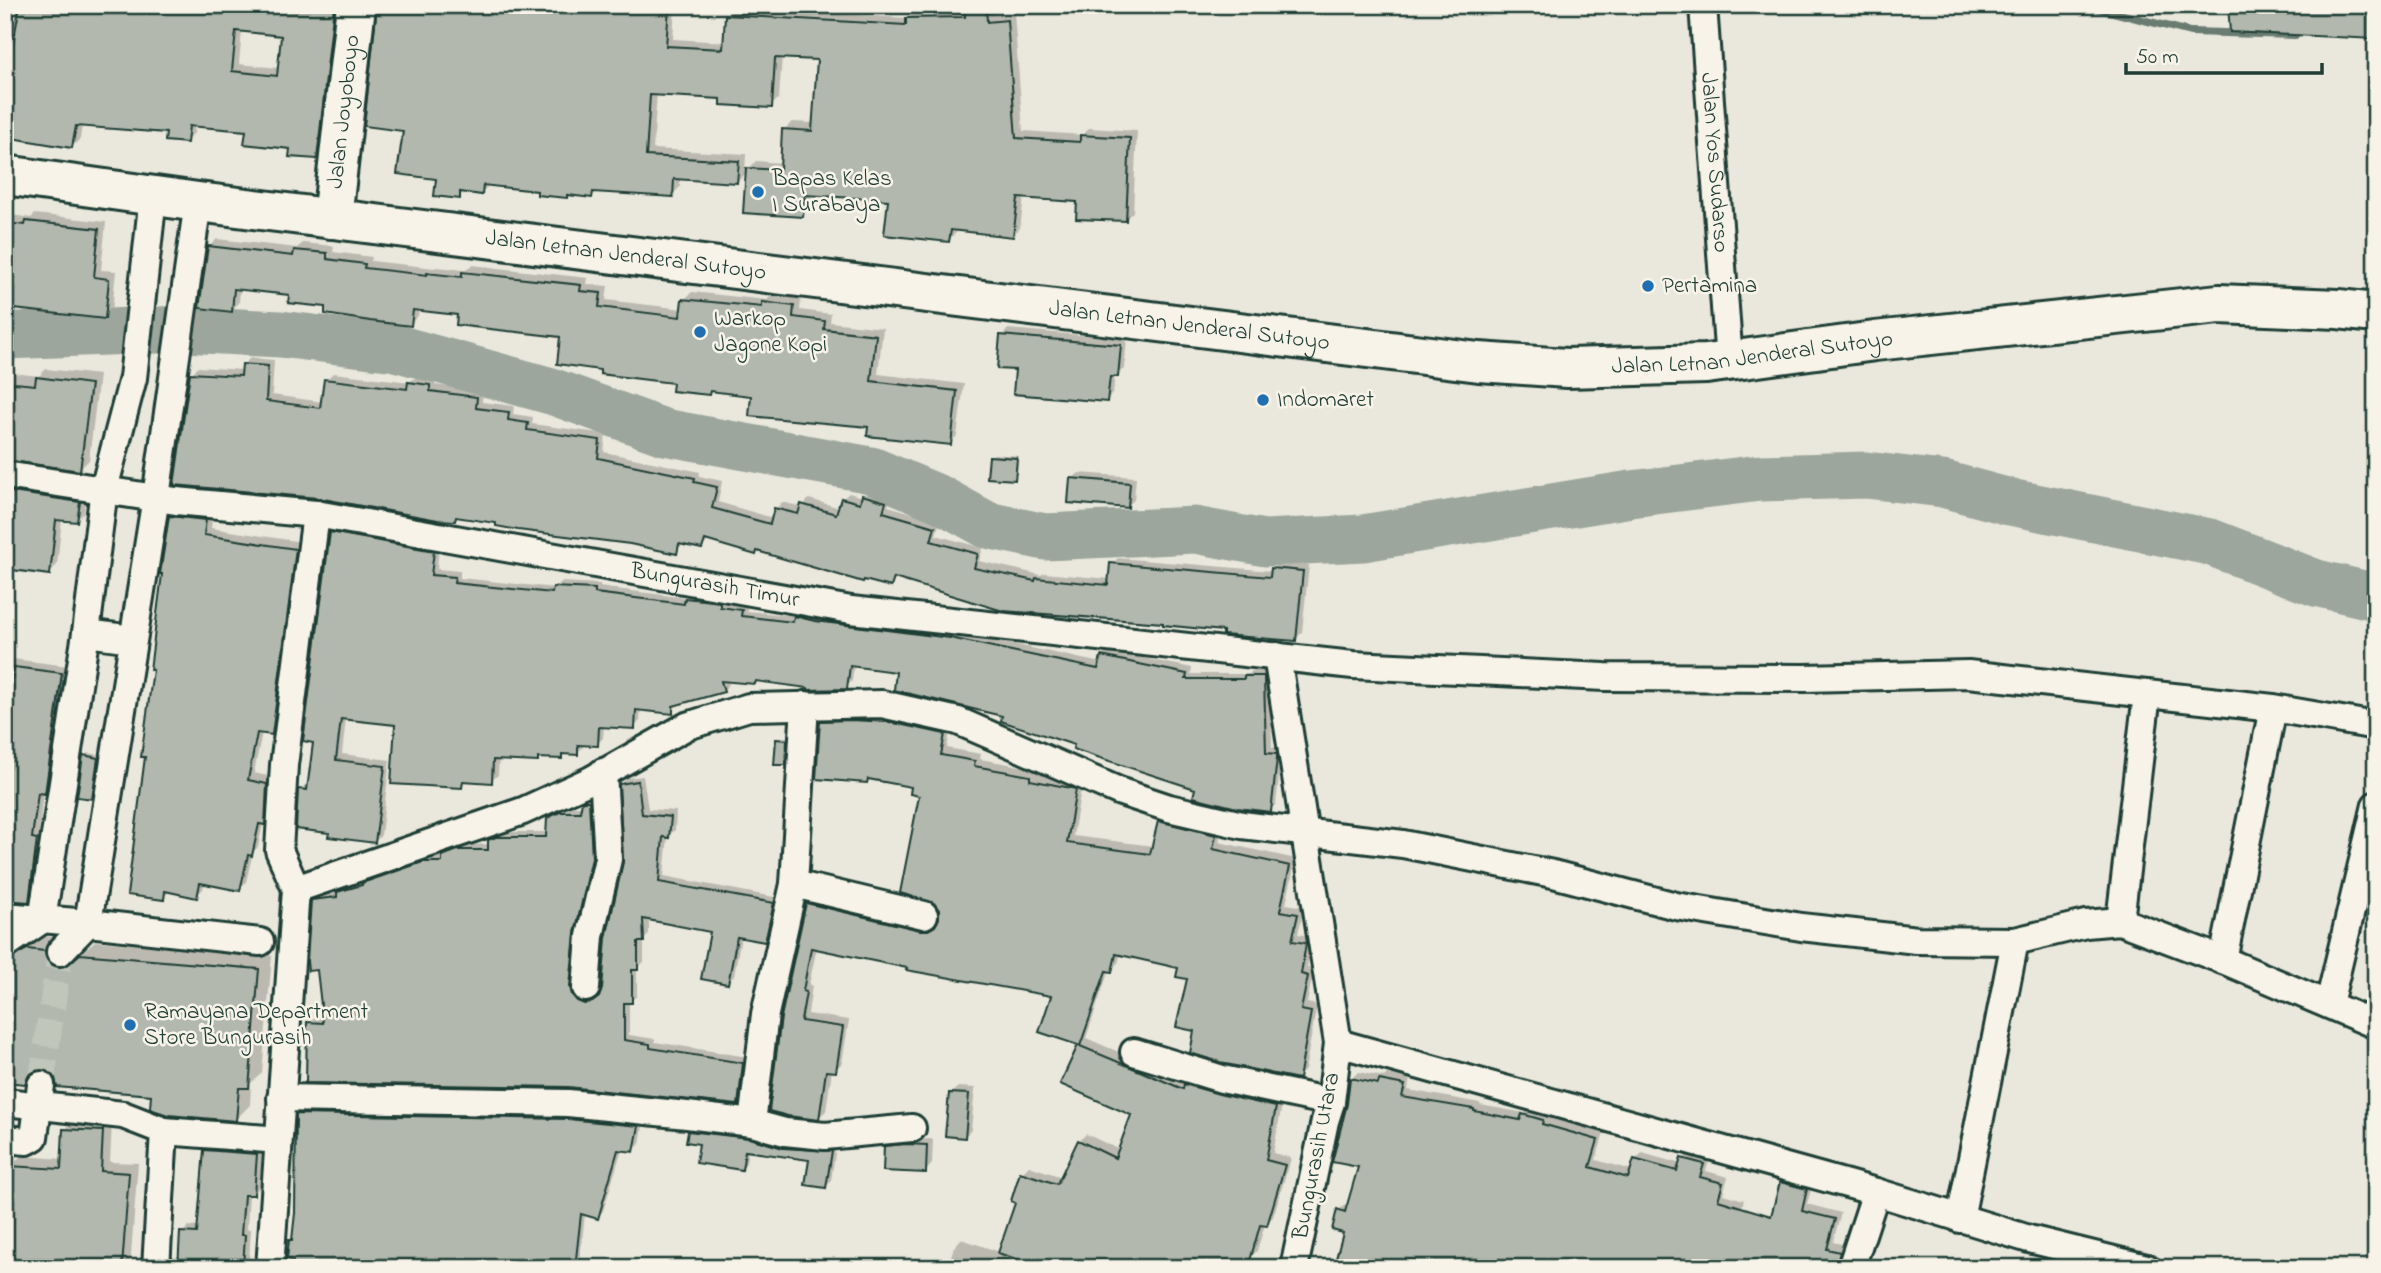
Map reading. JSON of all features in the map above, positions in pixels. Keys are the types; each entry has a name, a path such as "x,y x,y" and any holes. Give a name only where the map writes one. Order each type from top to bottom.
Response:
{"main road":[{"name":"Jalan Joyoboyo","path":"332,219 356,5"},
{"name":"Jalan Letnan Jenderal Sutoyo","path":"5,175 332,219 1479,362 1567,368 1659,367 1729,362 1875,341 2219,304 2376,313"}],"street":[{"name":"Jalan Yos Sudarso","path":"1703,5 1729,362"},
{"path":"5,945 41,920 86,634 104,489 134,366 153,195"},
{"path":"60,952 88,923 156,497 198,202"},
{"path":"134,366 173,371"},
{"name":"Bungurasih Timur","path":"5,475 156,497 316,514 851,610 1353,665 1605,677 1804,678 1968,674 2273,708 2376,726"},
{"path":"270,1268 296,889 279,850 284,765 316,514"},
{"path":"86,634 134,639"},
{"name":"Bungurasih Utara","path":"1277,656 1338,1044 1331,1102 1294,1268"},
{"path":"2120,922 2147,694"},
{"path":"296,889 523,811 604,772 687,726 749,707 882,704 958,722 1121,792 1169,808 1242,825 1403,844 1553,874 1676,906 1801,927 1917,940 2015,940 2086,924 2120,922 2223,960 2376,1025"},
{"path":"752,1124 765,1014 794,884 805,705"},
{"path":"2223,960 2273,708"},
{"path":"586,988 590,936 608,859 604,772"},
{"path":"2329,1004 2376,805"},
{"path":"794,884 924,915"},
{"path":"5,916 260,942"},
{"path":"1960,1219 2015,940"},
{"path":"1338,1044 1876,1192 2029,1239 2147,1268"},
{"path":"1135,1052 1222,1079 1331,1102"},
{"path":"5,1102 40,1096 124,1115 164,1131 267,1139"},
{"path":"5,1139 32,1141 40,1096"},
{"path":"281,1098 568,1103 687,1115 825,1136 912,1128"},
{"path":"156,1268 164,1131"},
{"path":"1851,1268 1876,1192"}],"building":[{"path":"20,5 334,5 317,159 289,157 290,149 244,144 246,131 189,126 187,143 165,141 166,133 76,126 72,148 5,137 5,71 8,71","holes":["236,31 281,36 277,76 232,71"]},
{"path":"377,5 485,5 484,9 539,16 539,9 593,13 615,12 616,5 669,8 666,46 723,49 725,15 906,25 906,18 965,17 965,5 986,5 987,22 1007,20 1016,138 1080,142 1080,135 1130,138 1126,221 1076,219 1077,202 1018,198 1013,237 951,230 949,242 884,235 888,200 805,195 803,217 743,213 746,168 780,170 782,129 812,131 817,60 775,58 772,108 721,105 721,99 650,95 646,156 739,161 737,183 674,179 673,197 593,192 592,198 567,195 567,198 537,195 537,191 483,185 482,195 460,192 460,199 434,196 436,179 397,174 403,131 364,126"},
{"path":"2228,5 2376,5 2376,39 2230,32"},
{"path":"26,221 99,229 94,277 109,279 105,319 5,308 5,223 25,225"},
{"path":"208,246 293,256 294,250 327,253 327,259 365,264 364,268 427,275 462,277 462,272 581,285 580,291 601,293 599,307 680,317 682,299 762,307 762,302 794,306 793,317 825,321 824,329 876,335 871,381 957,391 951,445 867,436 868,427 749,416 751,396 710,391 709,395 672,391 673,383 600,374 600,370 557,364 560,337 456,325 457,315 413,310 411,326 325,314 325,307 288,303 289,295 234,289 232,312 199,308"},
{"path":"1000,335 1121,345 1118,377 1110,377 1107,402 1013,394 1015,370 997,369"},
{"path":"242,364 268,366 266,401 320,408 324,379 407,389 408,382 430,385 430,391 477,397 476,408 509,412 508,420 528,423 527,430 600,440 598,458 695,478 694,482 717,487 712,508 770,524 774,508 798,514 801,504 836,514 841,498 860,503 862,495 886,502 883,512 935,527 931,541 978,554 974,568 1035,581 1036,578 1108,585 1110,563 1270,577 1271,568 1303,571 1296,641 1223,635 1223,631 1163,623 1003,611 894,578 891,587 864,580 863,582 757,551 756,555 705,540 702,549 679,544 677,554 630,544 518,530 496,526 496,523 456,517 455,521 438,520 318,498 174,485 190,373 241,376"},
{"path":"36,377 91,384 80,471 5,460 5,382 35,385"},
{"path":"989,456 1017,458 1015,480 987,478"},
{"path":"1070,478 1130,483 1128,508 1068,503"},
{"path":"5,491 80,502 77,522 56,520 50,575 5,569"},
{"path":"169,516 206,520 204,535 296,549 272,735 257,733 248,780 267,784 265,825 259,824 252,856 248,855 240,891 200,883 197,898 165,891 164,900 127,895 145,757 141,757 153,670 150,670 160,574"},
{"path":"330,532 434,551 431,575 455,577 454,583 552,593 553,587 595,589 595,593 684,604 685,598 720,602 720,607 742,610 741,616 793,622 794,616 950,638 1098,669 1101,656 1187,674 1186,679 1244,679 1244,676 1264,676 1266,753 1277,754 1271,812 1237,808 1193,797 1195,789 1073,749 1074,745 1001,721 1002,716 894,690 896,672 850,666 847,689 808,690 756,681 755,684 721,681 724,692 673,706 673,714 636,710 635,729 599,727 598,746 578,745 578,755 562,754 562,759 538,758 538,762 493,760 492,783 463,781 462,788 391,784 395,725 341,719 336,760 385,766 375,843 328,837 329,833 296,829 298,789 307,790 313,743 303,741"},
{"path":"14,667 62,673 45,794 38,793 32,838 37,839 29,902 5,900 5,740"},
{"path":"820,721 889,722 945,734 941,755 975,761 974,766 1030,776 1030,780 1076,789 1067,843 1150,854 1158,821 1216,835 1213,849 1290,866 1280,911 1298,914 1292,941 1306,943 1301,974 1308,976 1301,1010 1311,1012 1299,1079 1226,1064 1190,1053 1194,1031 1176,1027 1187,979 1176,977 1178,968 1116,954 1112,972 1106,971 1080,1046 1183,1089 1184,1084 1276,1107 1266,1160 1285,1165 1267,1226 1260,1225 1248,1268 1044,1268 998,1253 1015,1203 1011,1201 1020,1172 1057,1184 1078,1140 1115,1158 1131,1115 1060,1084 1078,1045 1039,1032 1051,996 906,970 907,968 811,948 801,1021 843,1027 836,1072 826,1071 819,1120 769,1111 781,1017 806,903 920,930 935,926 939,918 939,910 934,903 900,893 919,796 910,794 911,787 868,779 867,783 816,779"},
{"path":"776,739 787,740 786,765 774,765"},
{"path":"83,755 98,758 92,799 77,797"},
{"path":"638,781 642,814 671,817 669,838 663,837 659,882 774,903 765,942 737,937 728,984 701,979 710,932 643,919 644,942 638,942 638,970 632,970 632,1003 624,1003 624,1040 650,1044 650,1048 743,1063 738,1105 568,1087 304,1083 307,1022 323,1023 317,970 308,971 307,961 311,900 337,897 337,892 423,862 442,862 442,856 458,850 488,850 488,840 496,837 546,837 547,818 560,812 580,812 582,801 589,801 592,858 575,933 570,987 572,995 584,1004 599,997 606,938 623,862 619,784"},
{"name":"Ramayana Department Store Bungurasih","path":"27,949 45,951 49,963 57,967 65,967 80,954 259,969 249,1088 239,1088 236,1121 168,1115 150,1109 151,1095 57,1087 55,1078 44,1070 36,1070 29,1075 25,1084 5,1082 5,961"},
{"path":"1350,1078 1378,1084 1379,1080 1405,1085 1402,1097 1520,1120 1522,1114 1543,1120 1542,1124 1598,1140 1590,1167 1628,1178 1634,1159 1677,1171 1681,1158 1704,1164 1700,1177 1723,1183 1718,1200 1771,1216 1780,1182 1807,1189 1802,1211 1835,1219 1827,1249 1840,1252 1836,1268 1357,1268 1335,1262 1343,1233 1332,1230 1337,1209 1345,1212 1358,1167 1332,1162 1347,1104"},
{"path":"949,1093 969,1094 965,1138 945,1136"},
{"path":"296,1114 567,1119 639,1126 634,1152 618,1150 598,1219 581,1214 575,1268 386,1268 351,1265 351,1268 292,1268 293,1260 287,1259 295,1213"},
{"path":"63,1129 103,1131 101,1171 129,1173 122,1268 5,1268 9,1166 61,1169"},
{"path":"688,1131 749,1138 783,1148 832,1151 826,1188 805,1185 809,1160 745,1151 742,1170 696,1163 699,1144 686,1142"},
{"path":"927,1145 926,1173 883,1171 884,1146"},
{"path":"204,1150 257,1154 254,1195 244,1195 241,1235 245,1235 243,1268 178,1268 180,1232 197,1233"}],"waterway":[{"path":"2085,5 2190,32 2295,35"},
{"path":"5,336 184,329 280,334 396,348 551,391 664,432 871,470 940,499 987,525 1045,537 1195,530 1265,543 1363,538 1631,494 1760,478 1866,475 1943,484 2010,502 2210,542 2316,583 2376,597"}],"tunnel":[{"path":"41,1085 60,952"}],"place":[{"name":"Bapas Kelas I Surabaya","path":"758,192"},
{"name":"Pertamina","path":"1648,286"},
{"name":"Warkop Jagone Kopi","path":"700,332"},
{"name":"Indomaret","path":"1263,400"},
{"name":"Ramayana Department Store Bungurasih","path":"130,1025"}]}
